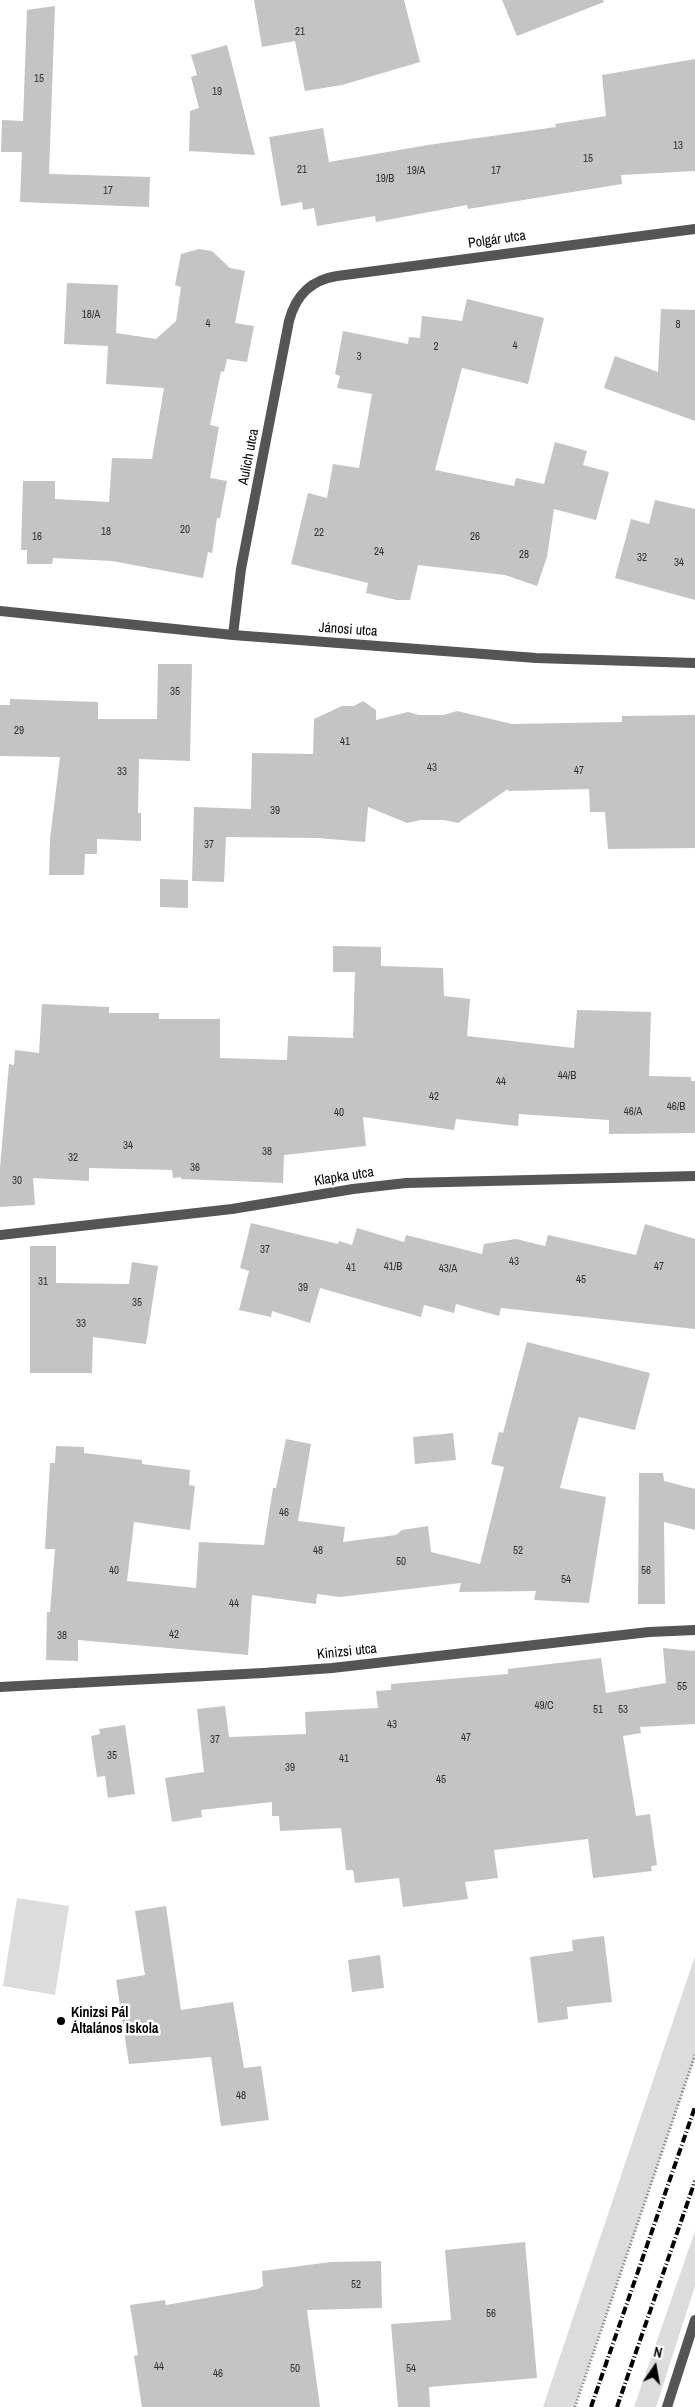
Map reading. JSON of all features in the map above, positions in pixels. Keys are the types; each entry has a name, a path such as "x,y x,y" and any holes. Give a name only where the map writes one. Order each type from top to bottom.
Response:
{"street":[{"name":"Polgár utca","path":"306,288 313,283 337,276 695,229"},
{"name":"Aulich utca","path":"233,635 241,569 289,321 296,304 306,288"},
{"name":"Jánosi utca","path":"0,611 233,635 536,658 695,663"},
{"name":"Klapka utca","path":"0,1236 232,1209 353,1189 406,1183 695,1176"},
{"name":"Kinizsi utca","path":"0,1687 273,1672 649,1632 695,1630"},
{"path":"667,2407 695,2320"}],"path":[{"path":"574,2407 695,2055"}],"shaded area":[{"path":"17,1898 69,1906 55,1995 3,1986"},
{"path":"695,1956 695,2058 575,2407 543,2407"},
{"path":"695,2231 695,2286 656,2407 634,2407"}],"building":[{"path":"254,0 404,0 420,62 342,85 305,91 295,41 262,47"},
{"path":"502,0 603,0 604,2 517,36"},
{"path":"55,6 49,174 150,177 149,207 20,202 22,152 1,152 2,120 23,121 27,10"},
{"path":"227,45 255,155 189,151 190,111 199,108 191,77 197,75 191,55"},
{"path":"695,59 695,171 621,175 622,184 468,209 467,205 376,222 375,216 317,226 314,208 303,210 302,202 281,206 269,137 323,128 329,162 428,145 556,127 555,124 606,116 602,75"},
{"path":"199,249 212,251 230,268 245,271 235,323 254,326 247,362 227,359 224,372 221,371 210,425 219,427 210,478 227,481 220,518 217,518 212,553 208,552 203,578 112,561 53,558 52,564 27,564 27,550 21,550 23,481 55,481 55,499 109,502 112,458 152,459 164,388 106,384 108,346 64,344 67,283 118,285 116,333 156,339 176,321 181,287 175,285 181,254"},
{"path":"467,299 544,318 528,384 462,368 435,470 514,486 516,478 544,484 555,442 587,451 583,465 609,472 596,520 554,509 547,557 537,586 505,575 418,565 410,600 397,600 366,593 368,583 291,564 308,493 327,498 333,464 359,468 372,394 337,388 340,376 335,374 343,331 408,344 409,337 420,338 422,316 462,321"},
{"path":"661,309 695,310 695,421 604,388 615,356 658,372"},
{"path":"655,500 695,509 695,600 615,578 631,519 649,524"},
{"path":"158,664 192,664 190,761 139,759 138,813 141,813 141,841 97,839 97,854 85,854 84,875 49,875 50,839 60,757 0,756 0,705 10,705 10,699 98,702 98,719 157,719"},
{"path":"363,701 376,710 376,720 408,712 419,715 444,715 457,711 512,724 622,722 622,716 695,715 695,848 608,849 605,812 590,812 589,789 508,791 508,789 458,823 444,820 421,820 407,823 368,807 365,842 318,838 226,837 224,882 192,881 194,807 251,809 252,753 313,754 314,719 342,706 354,706"},
{"path":"160,879 188,880 188,908 160,907"},
{"path":"333,946 381,947 381,966 443,968 444,996 470,999 467,1036 574,1048 577,1010 651,1012 649,1076 691,1077 691,1081 695,1081 695,1133 609,1134 609,1120 519,1114 518,1126 456,1119 454,1130 363,1117 366,1146 284,1155 283,1183 181,1179 181,1177 173,1178 172,1170 89,1168 89,1181 33,1178 35,1205 0,1207 0,1168 9,1064 14,1065 15,1050 39,1053 42,1004 109,1007 109,1013 159,1013 159,1019 220,1019 220,1058 287,1060 288,1036 353,1038 355,972 333,972"},
{"path":"251,1223 338,1244 339,1241 352,1245 357,1228 404,1242 406,1235 482,1254 484,1244 516,1239 545,1246 548,1235 636,1255 645,1224 695,1239 695,1329 501,1308 499,1316 456,1304 454,1313 424,1305 421,1317 320,1288 310,1323 272,1311 271,1317 239,1310 249,1271 240,1268"},
{"path":"30,1246 56,1246 56,1283 129,1284 132,1262 158,1266 146,1344 93,1337 92,1373 30,1373"},
{"path":"527,1342 650,1373 635,1430 579,1417 574,1434 560,1488 606,1497 589,1603 534,1600 536,1591 459,1592 461,1583 340,1597 317,1594 316,1604 252,1595 248,1655 78,1640 78,1661 46,1660 47,1612 50,1612 55,1549 45,1549 50,1463 55,1463 56,1446 84,1447 84,1453 142,1460 142,1464 190,1470 189,1485 195,1486 190,1530 134,1522 127,1581 196,1588 199,1542 264,1545 273,1488 276,1488 286,1439 311,1444 298,1521 345,1527 343,1542 396,1535 402,1530 428,1526 431,1552 480,1564 504,1467 491,1464 499,1432 503,1433"},
{"path":"453,1433 456,1460 415,1464 413,1437"},
{"path":"639,1473 663,1473 664,1481 695,1489 695,1530 664,1522 665,1604 638,1604"},
{"path":"663,1648 695,1651 695,1724 640,1727 641,1733 623,1736 636,1816 650,1814 657,1865 651,1866 652,1871 593,1878 588,1839 494,1850 498,1878 465,1882 468,1899 403,1907 399,1878 355,1883 353,1870 346,1870 341,1828 280,1831 279,1816 272,1816 272,1802 201,1810 202,1817 172,1822 165,1778 204,1772 197,1709 225,1706 229,1737 306,1734 305,1712 378,1708 376,1691 391,1690 391,1684 508,1674 508,1669 601,1658 606,1693 666,1683"},
{"path":"125,1725 135,1794 108,1798 105,1776 97,1777 91,1736 100,1734 99,1729"},
{"path":"166,1906 181,2010 233,2002 244,2068 261,2066 269,2120 221,2126 211,2057 129,2064 116,1980 145,1975 135,1911"},
{"path":"604,1936 612,2002 567,2007 568,2019 538,2023 530,1957 573,1951 572,1940"},
{"path":"380,1955 384,1988 352,1992 348,1960"},
{"path":"525,2242 537,2378 429,2387 430,2407 398,2407 391,2324 451,2320 445,2250"},
{"path":"381,2261 382,2308 307,2310 320,2407 142,2407 134,2356 138,2355 130,2305 165,2300 166,2305 258,2289 263,2286 262,2271 331,2262"}],"railway":[{"path":"591,2407 695,2107"},
{"path":"617,2407 695,2181"}],"place":[{"name":"Kinizsi Pál Általános Iskola","path":"61,2021"}]}
